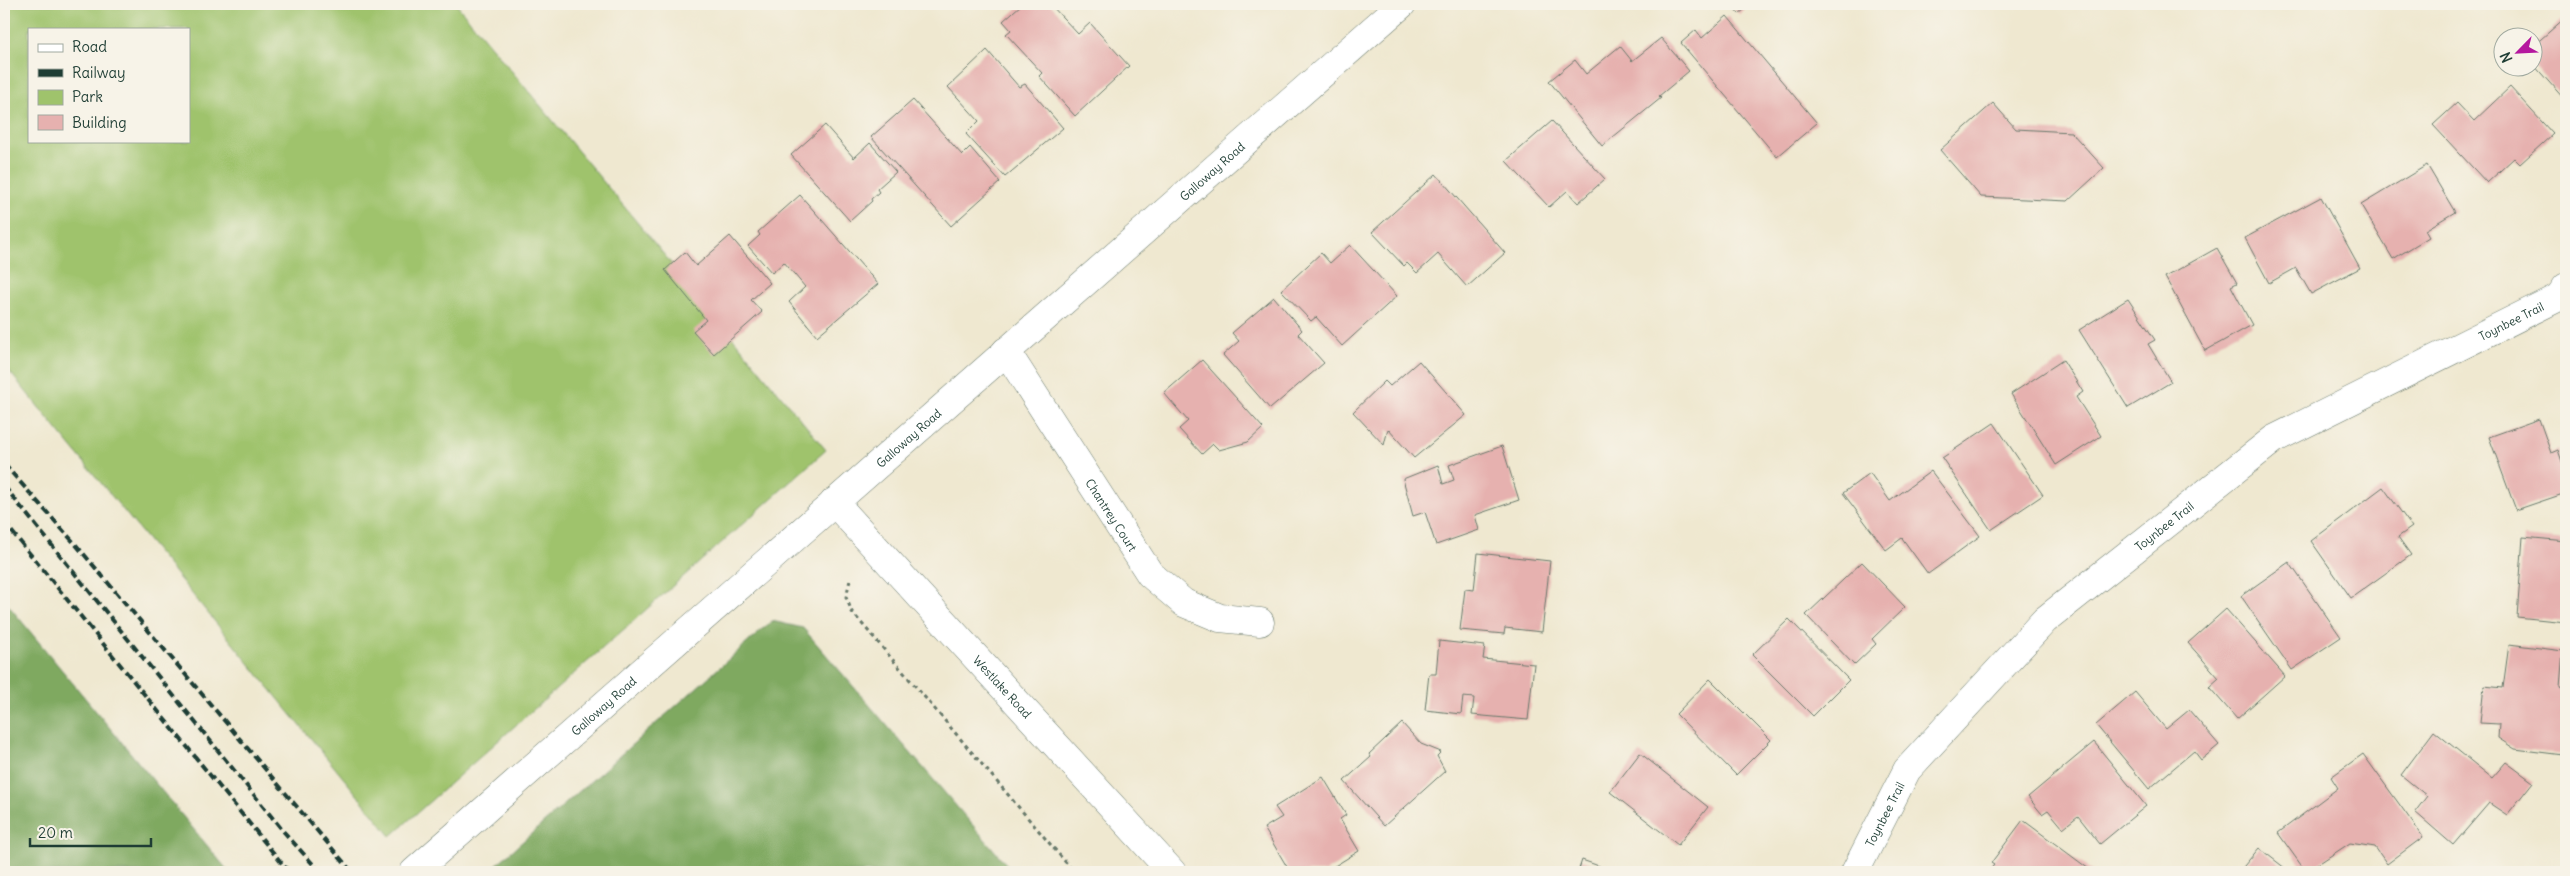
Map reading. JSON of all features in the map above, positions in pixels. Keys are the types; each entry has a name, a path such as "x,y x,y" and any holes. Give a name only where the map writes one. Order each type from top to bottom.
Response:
{"street":[{"name":"Galloway Road","path":"414,872 1402,4"},
{"name":"Toynbee Trail","path":"1854,872 1907,770 2045,620 2274,439 2564,296"},
{"name":"Chantrey Court","path":"1006,351 1150,574 1184,603 1220,618 1260,622"},
{"name":"Westlake Road","path":"834,502 1172,872"}],"path":[{"path":"850,580 846,597 852,612 1074,872"}],"green space":[{"path":"4,4 456,4 826,450 391,836 4,365"},
{"path":"4,600 229,872 4,872"},
{"path":"772,621 803,628 1013,872 488,872"}],"building":[{"path":"1022,4 1050,4 1078,34 1090,23 1129,66 1075,116 1039,76 1042,73 1006,34 1011,30 1003,21"},
{"path":"1731,4 1751,4 1739,14"},
{"path":"1727,16 1817,123 1777,157 1681,43 1696,30 1702,38"},
{"path":"2566,17 2565,100 2542,74 2542,38"},
{"path":"1661,38 1689,71 1659,96 1661,98 1602,146 1549,81 1575,60 1586,74 1620,46 1632,61"},
{"path":"987,50 1019,87 1025,84 1063,128 1005,177 966,134 979,121 948,87"},
{"path":"2510,87 2553,134 2520,164 2514,158 2487,183 2433,125 2457,103 2474,121"},
{"path":"913,100 962,155 970,147 1000,182 951,226 871,137"},
{"path":"1993,103 2016,129 2071,132 2104,168 2068,201 1981,197 1940,150"},
{"path":"1552,121 1605,179 1578,203 1567,191 1549,207 1506,161"},
{"path":"825,125 854,158 870,143 896,172 877,189 879,192 871,199 872,201 850,221 791,155"},
{"path":"2427,165 2455,212 2425,230 2429,237 2393,259 2361,205"},
{"path":"1436,174 1505,253 1467,287 1438,254 1417,273 1407,263 1404,266 1372,232"},
{"path":"800,195 878,284 817,336 789,302 805,287 784,262 772,273 748,246 760,235 758,232"},
{"path":"2321,197 2360,268 2311,294 2296,268 2269,283 2245,238"},
{"path":"730,236 770,283 751,300 762,312 714,354 693,331 706,320 665,270 685,252 696,266"},
{"path":"1350,245 1397,296 1342,346 1316,317 1311,321 1281,290 1321,253 1330,263"},
{"path":"2217,248 2237,283 2231,286 2252,325 2205,351 2165,277"},
{"path":"1274,297 1302,330 1298,334 1324,363 1270,409 1223,355 1239,341 1232,333"},
{"path":"2128,299 2155,340 2148,344 2171,382 2128,408 2079,330"},
{"path":"1202,360 1263,428 1248,442 1219,450 1213,444 1202,454 1179,429 1188,421 1164,393"},
{"path":"2063,360 2083,392 2076,397 2101,436 2056,465 2011,394"},
{"path":"1419,361 1466,415 1414,458 1388,429 1384,445 1353,412 1385,381 1390,386"},
{"path":"2539,419 2551,453 2558,450 2566,473 2566,493 2516,510 2489,437"},
{"path":"1994,423 2043,495 1991,530 1942,458"},
{"path":"1502,446 1519,500 1475,515 1479,530 1436,545 1425,512 1413,516 1403,479 1438,465 1443,484 1454,480 1449,465"},
{"path":"1931,471 1980,536 1928,574 1902,538 1886,550 1843,493 1870,473 1890,501"},
{"path":"2383,487 2412,527 2398,537 2411,555 2351,598 2311,541"},
{"path":"2523,537 2566,541 2566,622 2517,617"},
{"path":"1478,553 1550,561 1542,632 1505,628 1504,634 1460,630 1465,589 1474,590"},
{"path":"1862,562 1905,607 1872,639 1876,644 1854,665 1806,615"},
{"path":"2289,562 2341,637 2292,670 2241,596"},
{"path":"2226,609 2285,676 2237,719 2209,687 2219,678 2188,643"},
{"path":"1789,619 1849,680 1813,716 1752,655"},
{"path":"1439,641 1485,646 1483,659 1534,664 1528,720 1472,715 1474,698 1463,697 1461,714 1425,710 1429,674 1436,674"},
{"path":"2509,644 2563,651 2560,687 2566,691 2566,730 2563,755 2515,749 2498,738 2499,724 2480,723 2484,686 2503,688"},
{"path":"1710,679 1771,740 1736,775 1676,714"},
{"path":"2135,692 2166,729 2189,710 2219,745 2201,760 2194,751 2149,789 2096,725"},
{"path":"1402,723 1421,744 1441,752 1437,756 1445,771 1384,826 1344,781 1371,757 1369,754"},
{"path":"2434,731 2492,778 2506,762 2533,782 2507,815 2489,803 2453,845 2415,812 2427,796 2401,775"},
{"path":"2094,742 2146,806 2100,844 2078,816 2063,828 2048,810 2042,814 2028,797"},
{"path":"1640,753 1708,807 1678,845 1610,792"},
{"path":"2363,754 2423,837 2387,864 2375,847 2350,843 2306,872 2278,833 2338,788 2331,777"},
{"path":"1323,777 1346,815 1340,819 1359,851 1325,872 1290,872 1264,828 1282,817 1275,807"},
{"path":"2023,820 2093,872 1988,872 1994,865 1991,863"},
{"path":"2259,848 2290,872 2239,872"},
{"path":"1582,860 1616,872 1578,872"}],"railway":[{"path":"4,464 77,546 352,872"},
{"path":"4,486 284,832 320,872"},
{"path":"4,522 289,872"}]}
